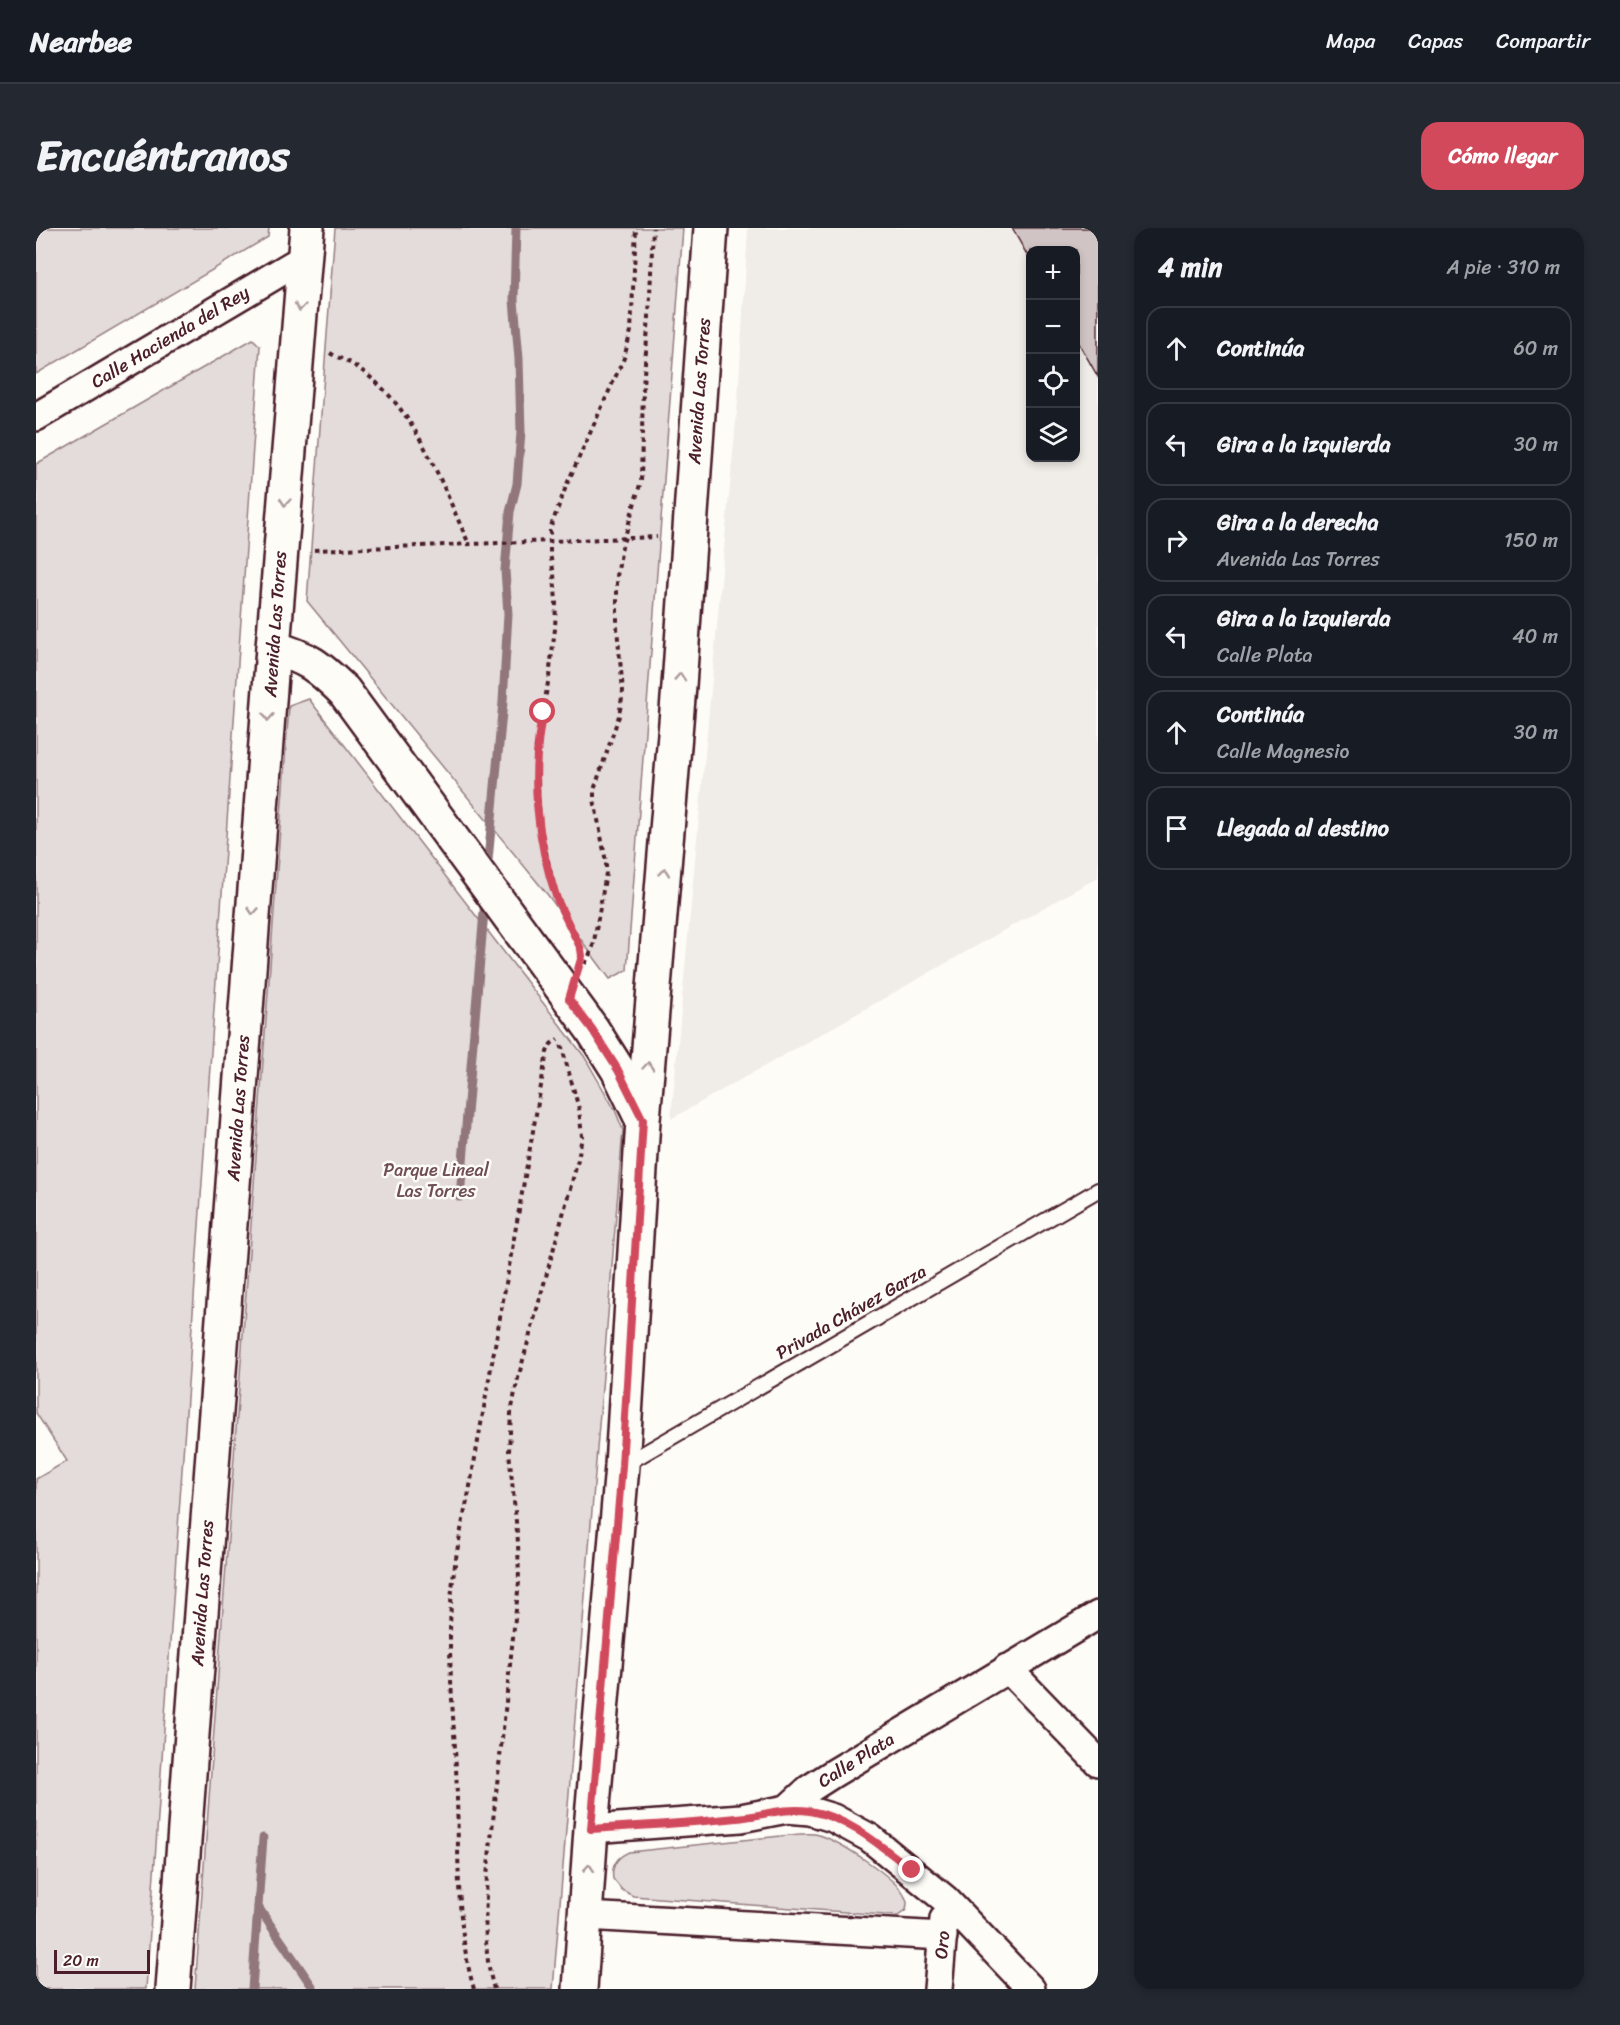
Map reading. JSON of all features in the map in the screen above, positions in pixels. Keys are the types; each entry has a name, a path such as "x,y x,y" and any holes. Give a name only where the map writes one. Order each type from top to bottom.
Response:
{"street":[{"name":"Avenida Las Torres","path":"580,1989 591,1829 622,1466 643,1120 679,686 711,228"},
{"name":"Avenida Las Torres","path":"173,1989 305,243"},
{"name":"Calle Hacienda del Rey","path":"36,417 305,243"},
{"path":"273,648 295,654 318,666 344,691 574,986 592,1029 618,1070 643,1120"},
{"path":"592,1029 626,1033 651,1028"},
{"name":"Calle Plata","path":"591,1829 741,1818 787,1809 817,1784 1098,1615"},
{"path":"1007,1668 1098,1762"},
{"path":"787,1809 810,1811 833,1818 870,1838 946,1900 1031,1989"},
{"name":"Oro","path":"938,1989 946,1900"},
{"path":"586,1916 942,1936"}],"lane":[{"name":"Privada Chávez Garza","path":"622,1466 1098,1190"}],"path":[{"path":"574,986 582,956 581,949 553,884 540,828 537,800 536,750 555,629 555,584 549,541 554,515 624,358 631,331 636,228"},
{"path":"574,986 593,946 605,888 606,862 597,819 594,790 619,716 623,691 617,628 617,576 641,481 653,228"},
{"path":"325,351 356,367 384,391 409,421 470,544"},
{"path":"310,550 660,537"},
{"path":"474,1989 463,1931 459,1883 456,1747 450,1670 454,1560 498,1333 547,1052 551,1044 560,1038 562,1054 579,1109 582,1136 578,1160 517,1382 511,1413 509,1451 518,1542 519,1582 487,1876 485,1919 487,1951 494,1989"}],"shaded area":[{"path":"748,228 1098,228 1098,877 671,1119 738,400"}],"green space":[{"path":"36,228 269,228 268,237 36,374"},
{"path":"335,228 683,228 627,970 610,979 547,894 307,601"},
{"path":"253,339 260,346 146,1989 36,1989 36,1479 67,1461 36,1413 36,464"},
{"name":"Parque Lineal Las Torres","path":"309,699 584,1056 615,1110 623,1130 553,1989 195,1989 289,706"},
{"path":"817,1834 828,1839 853,1852 879,1870 900,1889 907,1900 906,1910 898,1916 633,1896 622,1890 613,1879 616,1862 629,1852"}],"building":[{"path":"1012,228 1098,228 1098,377 1080,345 1080,246 1026,246 1026,253"}],"waterway":[{"path":"487,871 503,702 508,614 505,570 510,512 517,484 521,432 519,359 514,300 516,228"},
{"path":"460,1197 485,900"},
{"path":"252,1989 263,1838"},
{"path":"258,1907 314,1989"}],"route":[{"path":"543,712 536,750 540,828 558,900 581,949 582,956 569,999 592,1029 618,1070 643,1120 622,1466 591,1829 741,1818 787,1809 810,1811 833,1818 870,1838 912,1870"}]}
